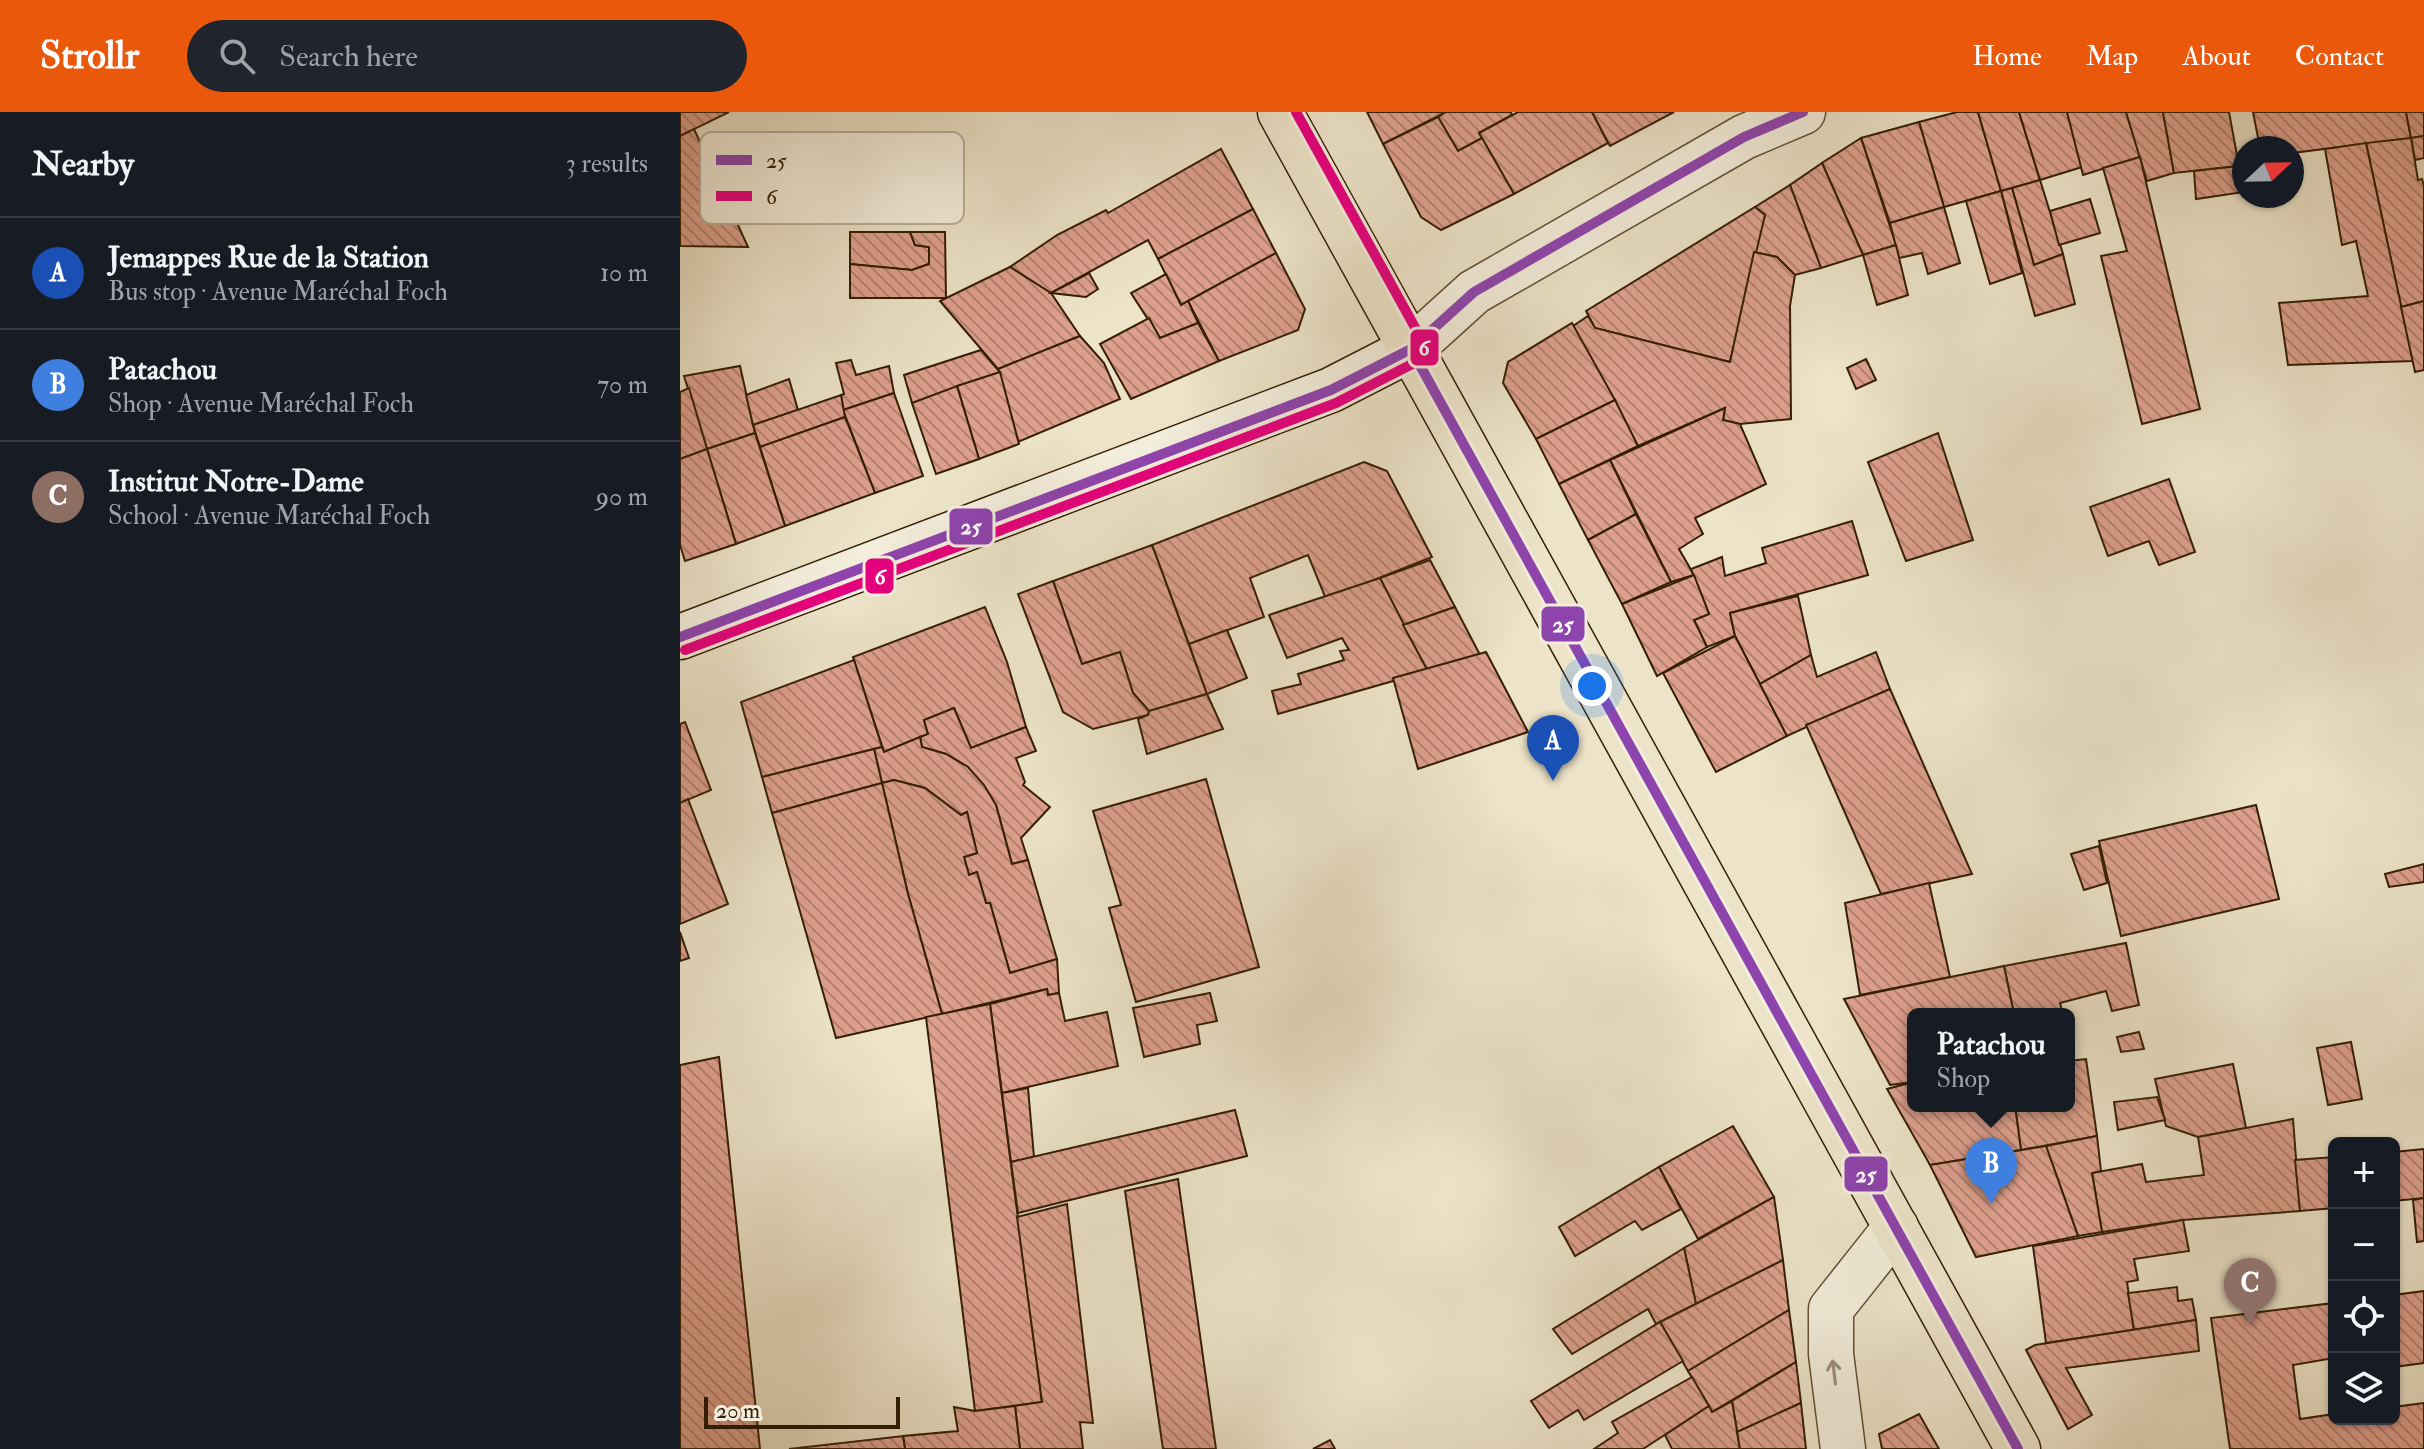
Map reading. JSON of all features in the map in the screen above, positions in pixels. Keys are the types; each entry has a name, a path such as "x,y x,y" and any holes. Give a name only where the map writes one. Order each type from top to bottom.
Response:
{"main road":[{"path":"1280,112 2018,1449"}],"street":[{"path":"680,637 1331,390 1411,349 1474,292 1744,137 1803,112"},
{"path":"1843,1449 1831,1354 1831,1309 1896,1227"}],"building":[{"path":"680,112 729,112 680,136"},
{"path":"1367,112 1446,112 1383,144"},
{"path":"1446,112 1511,112 1512,115 1479,133 1482,138 1458,151 1438,117"},
{"path":"1518,112 1592,112 1608,143 1514,194 1479,133"},
{"path":"1592,112 1674,112 1610,146"},
{"path":"1957,112 1978,112 2001,191 1944,207 1919,122"},
{"path":"1978,112 2019,112 2040,180 2001,191"},
{"path":"2019,112 2067,112 2082,167 2040,180"},
{"path":"2067,112 2126,112 2140,157 2083,175"},
{"path":"2126,112 2163,112 2174,173 2147,181"},
{"path":"2163,112 2229,112 2233,136 2232,167 2174,173"},
{"path":"2253,112 2406,112 2411,138 2304,151 2304,136 2258,136"},
{"path":"2406,112 2424,112 2424,136 2411,138"},
{"path":"1438,117 1458,151 1482,138 1514,194 1441,230 1421,217 1383,144"},
{"path":"1919,122 1944,207 1890,223 1861,138"},
{"path":"694,129 700,142 700,224 737,224 748,247 680,246 680,136"},
{"path":"2424,136 2424,158 2415,160 2411,138"},
{"path":"1861,138 1896,245 1863,255 1822,163"},
{"path":"2411,138 2418,180 2422,179 2424,186 2424,301 2401,307 2366,143"},
{"path":"2366,143 2413,361 2288,365 2279,303 2368,296 2356,241 2342,245 2325,149"},
{"path":"1221,149 1253,209 1158,259 1148,240 1049,294 1010,267 1057,235 1106,210 1108,213"},
{"path":"2140,157 2200,409 2142,424 2101,256 2127,251 2103,168"},
{"path":"1822,163 1863,255 1821,268 1790,185"},
{"path":"2232,167 2232,194 2196,199 2194,171"},
{"path":"2040,180 2063,254 2034,265 2012,188"},
{"path":"1790,185 1821,268 1795,275 1777,257 1754,252 1765,215 1755,207"},
{"path":"2012,188 2034,265 2063,254 2075,304 2035,316 2001,191"},
{"path":"2001,191 2022,273 1990,284 1966,201"},
{"path":"2090,199 2100,233 2059,245 2050,211"},
{"path":"1755,207 1765,215 1730,362 1595,328 1586,311"},
{"path":"1944,207 1960,263 1928,274 1922,253 1899,258 1890,223"},
{"path":"1253,209 1276,253 1181,305 1158,259"},
{"path":"850,232 910,232 915,245 929,247 929,264 912,270 850,264"},
{"path":"910,232 945,232 946,298 850,298 850,264 912,270 929,264 929,247 915,245"},
{"path":"1896,245 1908,295 1877,305 1863,255"},
{"path":"1754,252 1777,257 1795,275 1790,306 1791,419 1740,424 1723,420 1725,408 1638,446 1573,326 1588,316 1595,328 1730,362"},
{"path":"1276,253 1305,309 1298,330 1219,361 1188,301"},
{"path":"1010,267 1051,293 1080,336 998,369 940,301"},
{"path":"1089,273 1098,289 1086,297 1051,293"},
{"path":"1166,274 1181,305 1188,301 1198,323 1160,338 1131,293"},
{"path":"2424,301 2424,370 2415,372 2401,307"},
{"path":"1149,318 1160,338 1198,323 1219,361 1131,399 1100,344"},
{"path":"1572,323 1615,400 1536,439 1503,383 1508,362"},
{"path":"1080,336 1104,363 1120,399 1018,442 998,369"},
{"path":"981,350 1000,372 912,403 904,375"},
{"path":"1866,359 1876,380 1856,389 1847,368"},
{"path":"851,360 856,375 889,366 894,393 843,410 841,395 844,394 836,363"},
{"path":"740,366 755,433 707,449 684,376"},
{"path":"1000,372 1019,444 979,459 957,386"},
{"path":"789,379 798,410 753,425 746,395"},
{"path":"957,386 979,459 936,474 912,403"},
{"path":"689,388 707,449 680,459 680,392"},
{"path":"894,393 923,476 875,493 843,410"},
{"path":"841,395 845,417 760,447 753,425"},
{"path":"1615,400 1638,446 1559,484 1536,439"},
{"path":"1725,408 1723,420 1740,424 1766,484 1695,518 1703,534 1679,549 1694,575 1671,582 1610,460"},
{"path":"845,417 875,493 785,526 760,447"},
{"path":"755,433 785,526 736,544 707,449"},
{"path":"1938,433 1973,540 1906,561 1868,462"},
{"path":"707,449 736,544 685,561 680,545 680,459"},
{"path":"1610,460 1636,514 1588,540 1559,484"},
{"path":"1364,462 1387,471 1432,557 1326,599 1308,555 1250,578 1264,617 1189,644 1152,545"},
{"path":"2169,479 2195,552 2159,565 2149,541 2108,556 2090,507"},
{"path":"1636,514 1671,582 1622,604 1588,540"},
{"path":"1852,521 1868,575 1730,613 1735,636 1707,647 1694,620 1709,614 1691,569 1722,557 1725,576 1766,563 1762,548"},
{"path":"1152,545 1207,694 1149,711 1133,693 1120,652 1082,664 1053,581"},
{"path":"1430,560 1455,607 1403,625 1380,578"},
{"path":"1694,575 1709,614 1694,620 1707,647 1657,676 1622,604"},
{"path":"1380,578 1428,671 1278,714 1272,691 1301,684 1298,674 1344,660 1340,651 1349,650 1342,638 1287,658 1269,615"},
{"path":"1053,581 1082,664 1120,652 1133,693 1149,711 1148,715 1093,729 1063,712 1018,594"},
{"path":"1798,596 1811,655 1760,684 1735,636 1730,613"},
{"path":"985,607 1007,662 1026,727 971,748 954,708 924,720 928,734 884,752 853,657"},
{"path":"1455,607 1480,655 1428,671 1403,625"},
{"path":"1227,630 1247,678 1207,694 1189,644"},
{"path":"1735,636 1787,736 1716,772 1663,673"},
{"path":"1486,652 1528,732 1418,769 1393,678"},
{"path":"1876,652 1890,689 1787,736 1760,684 1811,655 1817,677"},
{"path":"854,660 882,747 762,777 741,702"},
{"path":"1890,689 1972,874 1881,894 1806,725"},
{"path":"1207,694 1223,729 1147,754 1138,719 1148,715 1149,711"},
{"path":"954,708 971,748 1026,727 1036,751 1016,758 1025,782 1023,785 1050,807 1021,838 1028,860 1012,864 996,805 968,767 946,754 922,747 920,737 928,734 924,720"},
{"path":"685,722 711,790 680,803 680,724"},
{"path":"920,737 922,747 946,754 968,767 984,785 996,805 1012,864 1028,860 1057,959 1010,973 990,903 986,903 977,872 969,875 964,857 977,853 967,812 961,815 925,788 894,780 882,783 874,749 882,747 884,752"},
{"path":"874,749 882,783 772,813 762,777"},
{"path":"1206,779 1259,967 1136,1002 1109,908 1121,905 1093,811"},
{"path":"894,780 925,788 961,815 967,812 977,853 964,857 969,875 977,872 986,903 990,903 1010,973 1057,959 1059,993 1048,995 1047,989 942,1014 908,894 882,783"},
{"path":"882,783 908,894 942,1014 836,1038 772,813"},
{"path":"688,799 728,904 680,924 680,803"},
{"path":"2256,805 2279,899 2121,936 2099,841"},
{"path":"2099,846 2107,883 2084,890 2071,854"},
{"path":"2424,864 2424,882 2389,887 2385,874"},
{"path":"1929,883 1950,977 1860,995 1845,903"},
{"path":"680,932 689,958 680,961"},
{"path":"2126,943 2139,1005 2112,1011 2106,991 2060,1003 2061,1008 2013,1008 2004,966"},
{"path":"2004,966 2013,1008 1907,1008 1907,1083 1890,1085 1844,999"},
{"path":"1047,989 1048,995 1059,993 1065,1021 1107,1012 1118,1066 1002,1093 990,1004"},
{"path":"1210,993 1217,1021 1197,1025 1200,1044 1144,1057 1133,1008"},
{"path":"990,1004 1042,1402 975,1411 926,1017"},
{"path":"2139,1032 2144,1049 2121,1052 2117,1037"},
{"path":"2351,1042 2362,1099 2328,1105 2317,1048"},
{"path":"719,1057 760,1449 680,1449 680,1065"},
{"path":"2086,1059 2097,1136 2021,1150 2016,1112 2075,1112 2075,1060"},
{"path":"2233,1064 2246,1128 2198,1137 2166,1126 2155,1079"},
{"path":"1907,1084 1907,1112 2016,1112 2021,1150 1930,1165 1887,1089"},
{"path":"1028,1088 1034,1157 1011,1162 1002,1093"},
{"path":"2157,1097 2165,1120 2118,1130 2114,1102"},
{"path":"1235,1110 1247,1156 1018,1213 1011,1162"},
{"path":"2293,1119 2300,1211 2183,1220 2102,1232 2092,1173 2142,1164 2146,1182 2204,1175 2198,1137"},
{"path":"1733,1126 1774,1197 1698,1239 1659,1167"},
{"path":"2097,1136 2101,1171 2092,1173 2102,1232 2078,1236 2046,1146"},
{"path":"2046,1146 2078,1236 1976,1257 1930,1165"},
{"path":"2424,1149 2424,1198 2400,1200 2400,1151"},
{"path":"2328,1157 2328,1209 2300,1211 2295,1160"},
{"path":"1659,1167 1681,1209 1642,1230 1635,1221 1575,1256 1559,1227"},
{"path":"1178,1179 1216,1449 1163,1449 1125,1191"},
{"path":"1774,1197 1783,1260 1696,1304 1684,1248"},
{"path":"2424,1198 2424,1241 2417,1242 2413,1200"},
{"path":"1067,1204 1093,1423 1080,1422 1083,1449 1020,1449 1015,1406 1042,1402 1017,1217"},
{"path":"2183,1220 2189,1251 2134,1259 2138,1280 2127,1282 2134,1330 2046,1343 2033,1246"},
{"path":"1684,1248 1696,1304 1656,1324 1648,1309 1572,1354 1553,1329"},
{"path":"1783,1260 1789,1310 1688,1371 1660,1322"},
{"path":"2177,1287 2178,1301 2192,1299 2196,1320 2134,1330 2128,1293"},
{"path":"2424,1291 2424,1363 2400,1366 2400,1294"},
{"path":"2328,1304 2328,1359 2293,1365 2300,1419 2328,1415 2328,1425 2400,1425 2400,1406 2424,1403 2424,1449 2230,1449 2211,1318"},
{"path":"1789,1310 1796,1362 1712,1412 1688,1371"},
{"path":"2196,1320 2199,1351 2066,1368 2092,1415 2068,1429 2026,1350 2035,1345"},
{"path":"1660,1322 1683,1361 1584,1420 1578,1410 1549,1428 1531,1401"},
{"path":"1796,1362 1801,1403 1737,1432 1732,1401"},
{"path":"1692,1377 1709,1406 1643,1449 1594,1449 1618,1433 1612,1422"},
{"path":"1732,1401 1740,1449 1672,1449 1665,1435 1709,1406 1712,1412"},
{"path":"1801,1403 1806,1449 1740,1449 1737,1432"},
{"path":"1015,1406 1020,1449 905,1449 903,1436 958,1431 954,1407 975,1411"},
{"path":"1919,1414 1939,1449 1882,1449 1879,1434"},
{"path":"903,1436 905,1449 789,1449"},
{"path":"1330,1440 1335,1449 1313,1449"}],"transit line":[{"name":"6","path":"685,650 1336,403 1420,360 1425,352 1423,342 1296,112"},
{"name":"25","path":"680,637 1331,390 1411,349 1474,292 1744,137 1803,112"},
{"name":"25","path":"1411,349 2018,1449"}],"place":[{"name":"Jemappes Rue de la Station","path":"1553,781"},
{"name":"Patachou","path":"1991,1204"},
{"name":"Institut Notre-Dame","path":"2250,1324"}]}
